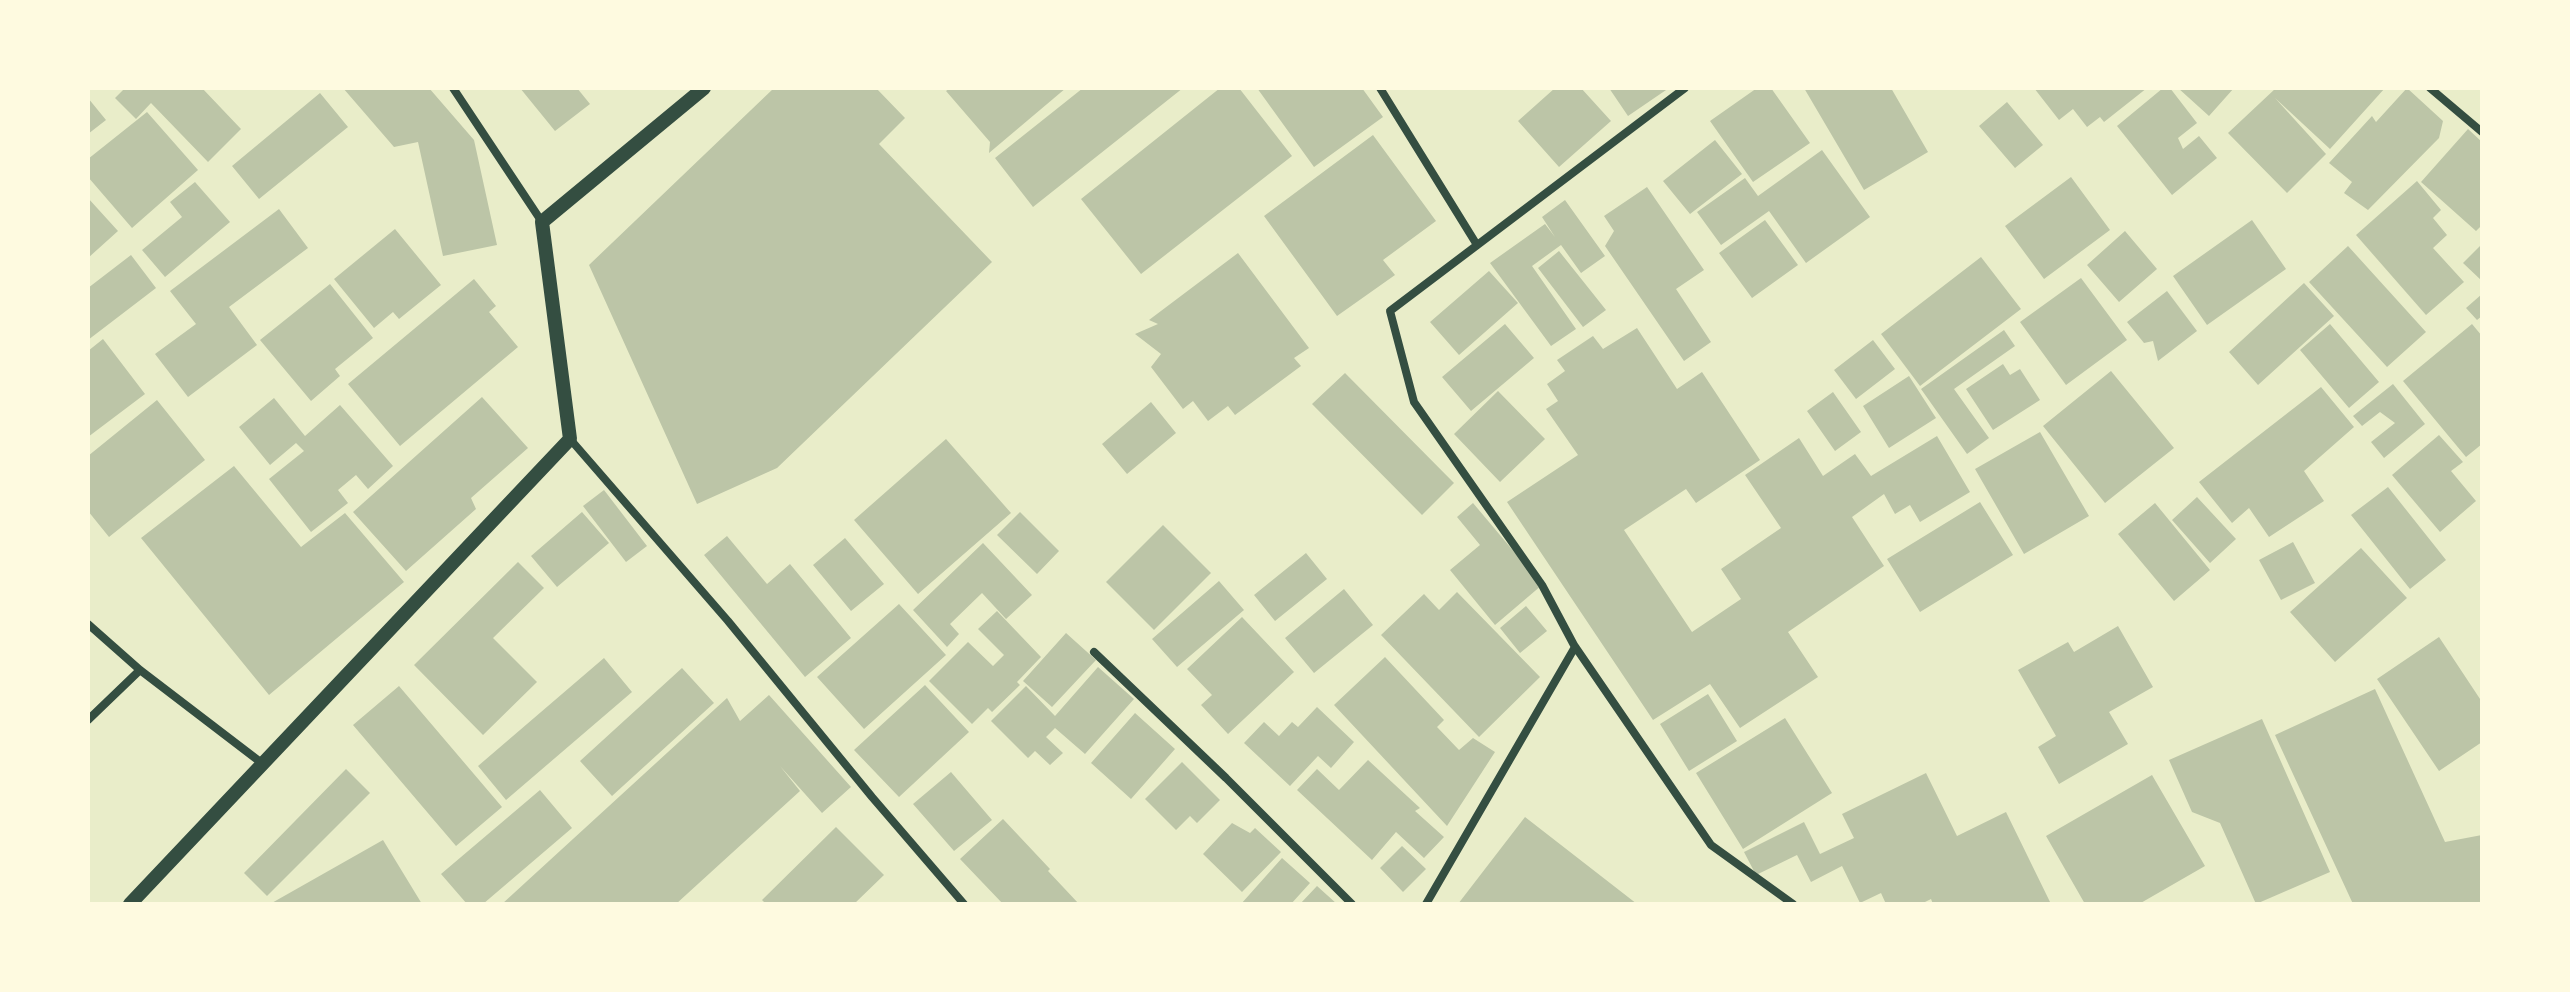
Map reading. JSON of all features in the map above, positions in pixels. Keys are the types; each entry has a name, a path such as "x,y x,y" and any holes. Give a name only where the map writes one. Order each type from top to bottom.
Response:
{"street":[{"path":"453,88 542,222 570,439 728,621 964,904"},
{"path":"542,222 704,88"},
{"path":"1380,88 1477,245"},
{"path":"1426,904 1575,647 1542,585 1414,402 1390,311 1685,88"},
{"path":"2430,88 2482,132"},
{"path":"130,904 570,439"},
{"path":"88,624 140,670 263,764"},
{"path":"1568,635 1711,845 1793,904"},
{"path":"1094,652 1352,904"},
{"path":"88,720 140,670"}],"building":[{"path":"125,88 202,88 241,129 208,162 151,103 136,119 115,98"},
{"path":"343,88 429,88 474,140 497,245 443,256 418,142 394,147"},
{"path":"520,88 577,88 590,104 555,131"},
{"path":"774,88 876,88 905,118 879,144 992,262 777,468 697,504 589,265"},
{"path":"950,88 1066,88 989,153 990,142 946,91"},
{"path":"1083,88 1183,88 1033,207 995,158"},
{"path":"1220,88 1239,88 1292,156 1141,274 1081,199"},
{"path":"1257,88 1362,88 1383,117 1314,167"},
{"path":"1555,88 1581,88 1611,121 1559,167 1518,121"},
{"path":"1609,88 1669,88 1628,116"},
{"path":"1757,88 1771,88 1810,143 1753,182 1710,121"},
{"path":"1804,88 1891,88 1928,152 1864,190"},
{"path":"2034,88 2147,88 2104,122 2100,117 2087,127 2073,109 2059,120"},
{"path":"2163,88 2170,88 2197,123 2178,138 2183,149 2199,136 2217,158 2172,195 2117,126"},
{"path":"2178,88 2234,88 2209,116"},
{"path":"2276,88 2385,88 2330,149 2275,98 2326,154 2287,193 2228,133"},
{"path":"2407,88 2443,121 2439,138 2368,210 2344,193 2352,182 2329,163 2372,116 2376,122"},
{"path":"320,93 348,127 259,199 232,166"},
{"path":"88,98 106,120 88,134"},
{"path":"2007,102 2043,145 2015,168 1979,126"},
{"path":"147,112 198,170 132,228 88,177 88,159"},
{"path":"2468,129 2482,142 2482,225 2476,231 2421,182"},
{"path":"1373,135 1436,221 1383,260 1395,275 1337,316 1264,216"},
{"path":"1715,140 1742,174 1690,214 1663,181"},
{"path":"1822,150 1870,217 1806,263 1769,211 1721,245 1697,212 1745,178 1758,196"},
{"path":"2071,177 2110,230 2044,279 2005,226"},
{"path":"2417,181 2441,210 2433,218 2447,235 2433,248 2464,282 2426,315 2356,235"},
{"path":"195,182 230,222 165,277 142,250 182,217 170,202"},
{"path":"1647,187 1704,270 1676,289 1711,342 1684,361 1605,246 1614,231 1604,216"},
{"path":"88,198 118,231 88,258"},
{"path":"1565,200 1605,256 1581,273 1561,245 1532,266 1576,329 1551,346 1490,263 1545,224 1555,237 1542,217"},
{"path":"279,209 308,248 229,307 257,345 188,397 155,354 196,324 170,291"},
{"path":"1765,220 1798,265 1752,298 1719,253"},
{"path":"2252,220 2286,269 2207,325 2173,276"},
{"path":"395,229 441,285 399,319 393,312 374,328 334,279"},
{"path":"2125,231 2157,269 2119,302 2087,265"},
{"path":"2482,244 2482,281 2463,263"},
{"path":"2348,246 2426,332 2387,367 2309,282"},
{"path":"1559,251 1606,310 1583,327 1538,268"},
{"path":"1238,253 1309,348 1294,358 1301,366 1235,415 1228,406 1208,421 1193,401 1183,409 1151,367 1161,354 1135,334 1158,324 1149,320"},
{"path":"131,255 156,288 88,340 88,288"},
{"path":"1981,257 2021,309 1920,386 1881,334"},
{"path":"1489,271 1518,303 1459,355 1430,322"},
{"path":"2081,278 2127,340 2066,385 2020,322"},
{"path":"474,279 496,306 489,312 518,347 400,446 348,384"},
{"path":"2304,283 2334,316 2258,385 2229,352"},
{"path":"330,284 373,338 335,369 340,376 311,401 260,340"},
{"path":"2167,291 2197,331 2158,361 2153,341 2144,343 2127,322"},
{"path":"2482,294 2482,316 2477,320 2466,308"},
{"path":"1505,324 1534,358 1471,411 1442,377"},
{"path":"2330,324 2379,382 2349,408 2300,350"},
{"path":"2472,324 2482,336 2482,444 2466,457 2403,381"},
{"path":"1637,328 1677,389 1702,372 1760,460 1696,503 1686,489 1624,530 1692,632 1741,599 1721,569 1781,528 1745,475 1799,438 1823,476 1855,454 1871,476 1937,436 1970,492 1920,522 1910,505 1895,514 1884,494 1852,517 1884,566 1788,632 1818,677 1740,728 1710,684 1653,720 1507,502 1578,455 1546,409 1558,401 1547,384 1565,371 1557,360 1593,336 1603,349"},
{"path":"2004,330 2015,346 1954,389 1989,438 1967,454 1921,389"},
{"path":"103,339 145,394 88,437 88,351"},
{"path":"1873,340 1895,369 1856,399 1834,370"},
{"path":"2003,364 2010,375 2020,369 2040,400 1993,430 1966,389"},
{"path":"2111,371 2174,448 2105,503 2043,426"},
{"path":"1345,373 1454,483 1422,515 1312,404"},
{"path":"1909,376 1936,418 1889,448 1863,406"},
{"path":"2393,384 2425,424 2384,458 2371,442 2395,423 2380,412 2362,426 2353,416"},
{"path":"2321,387 2354,427 2304,471 2324,501 2269,537 2249,508 2232,523 2199,482"},
{"path":"1498,391 1545,439 1500,482 1454,434"},
{"path":"1833,392 1861,432 1835,451 1807,411"},
{"path":"482,397 528,448 471,498 476,509 406,571 353,512"},
{"path":"274,398 305,436 340,405 393,466 368,489 356,475 338,490 348,503 311,532 269,479 304,451 296,443 270,465 239,427"},
{"path":"157,400 205,460 109,537 88,511 88,456"},
{"path":"1151,402 1176,433 1127,474 1102,444"},
{"path":"2040,432 2089,516 2024,554 1975,469"},
{"path":"2439,435 2463,462 2451,471 2476,501 2440,532 2392,475"},
{"path":"946,439 1011,513 918,594 854,520"},
{"path":"234,466 301,547 345,513 404,582 269,695 141,538"},
{"path":"2388,487 2446,560 2410,589 2351,515"},
{"path":"604,490 647,546 626,562 583,506"},
{"path":"2197,497 2236,539 2210,563 2172,520"},
{"path":"1980,502 2013,555 1920,612 1887,559"},
{"path":"1473,503 1542,585 1495,625 1450,570 1480,545 1457,517"},
{"path":"2155,503 2210,570 2174,601 2118,534"},
{"path":"582,512 609,543 557,587 531,556"},
{"path":"1020,512 1059,551 1037,574 997,535"},
{"path":"1163,525 1211,573 1154,630 1106,582"},
{"path":"727,536 767,584 790,564 851,638 805,677 704,555"},
{"path":"845,538 884,584 851,611 813,565"},
{"path":"2293,542 2315,583 2281,600 2259,560"},
{"path":"983,543 1032,595 1006,619 982,593 950,624 959,634 947,647 913,610"},
{"path":"2361,548 2407,598 2335,662 2290,612"},
{"path":"1306,553 1327,579 1275,621 1254,595"},
{"path":"518,562 544,588 493,638 537,682 483,735 414,665"},
{"path":"1219,581 1244,610 1177,667 1152,639"},
{"path":"1344,589 1373,625 1314,673 1285,638"},
{"path":"1457,592 1540,677 1479,737 1381,635 1424,594 1439,610"},
{"path":"899,604 946,655 864,729 817,677"},
{"path":"1526,606 1547,631 1520,653 1500,628"},
{"path":"997,611 1041,657 1017,682 1020,685 992,712 988,708 972,724 929,681 968,642 993,666 1004,655 978,629"},
{"path":"1242,617 1294,672 1228,734 1201,705 1212,695 1187,669"},
{"path":"2118,626 2153,687 2109,712 2128,744 2059,784 2038,747 2056,736 2018,670 2068,642 2074,652"},
{"path":"1066,633 1096,660 1052,707 1023,681"},
{"path":"2439,637 2482,702 2482,742 2439,771 2377,679"},
{"path":"1385,657 1444,720 1437,727 1459,750 1473,738 1495,752 1447,826 1334,705"},
{"path":"604,658 632,692 506,800 478,766"},
{"path":"1098,667 1134,699 1085,754 1055,728 1046,737 1063,753 1050,765 1035,751 1028,758 991,721 1026,686 1055,716"},
{"path":"682,668 714,703 612,796 580,761"},
{"path":"925,685 969,732 899,797 854,750"},
{"path":"399,686 502,807 456,846 353,725"},
{"path":"2375,689 2445,842 2482,835 2482,904 2353,904 2275,735"},
{"path":"1708,694 1737,741 1689,771 1660,724"},
{"path":"769,695 851,787 822,813 780,766 800,791 676,904 502,904 727,698 740,721"},
{"path":"1317,707 1354,742 1331,768 1318,756 1290,786 1244,743 1264,722 1279,736 1292,722 1298,727"},
{"path":"1135,713 1175,749 1131,799 1091,763"},
{"path":"1785,718 1832,793 1743,849 1696,773"},
{"path":"2262,719 2330,872 2256,904 2220,823 2192,812 2169,760"},
{"path":"1368,760 1420,808 1415,811 1444,837 1424,858 1396,832 1372,860 1297,790 1317,769 1339,790"},
{"path":"1182,762 1220,800 1197,823 1190,816 1176,830 1145,799"},
{"path":"346,769 370,793 267,896 244,873"},
{"path":"951,772 992,820 954,851 913,804"},
{"path":"1926,773 1957,836 2006,812 2051,904 1933,904 1931,899 1921,904 1886,904 1881,893 1860,903 1842,866 1811,882 1797,855 1756,875 1744,852 1804,822 1820,854 1854,838 1842,814"},
{"path":"2152,775 2205,866 2139,904 2085,904 2046,836"},
{"path":"540,790 572,828 483,904 467,904 441,874"},
{"path":"1525,817 1637,904 1458,904"},
{"path":"1003,819 1079,904 1003,904 960,859"},
{"path":"1232,823 1250,833 1255,828 1281,852 1242,892 1203,854"},
{"path":"836,827 884,875 854,904 766,904 762,900"},
{"path":"383,840 422,904 270,904"},
{"path":"1402,846 1426,869 1403,892 1380,868"},
{"path":"1282,858 1310,883 1291,904 1241,904"},
{"path":"1317,886 1337,904 1300,904"}]}
